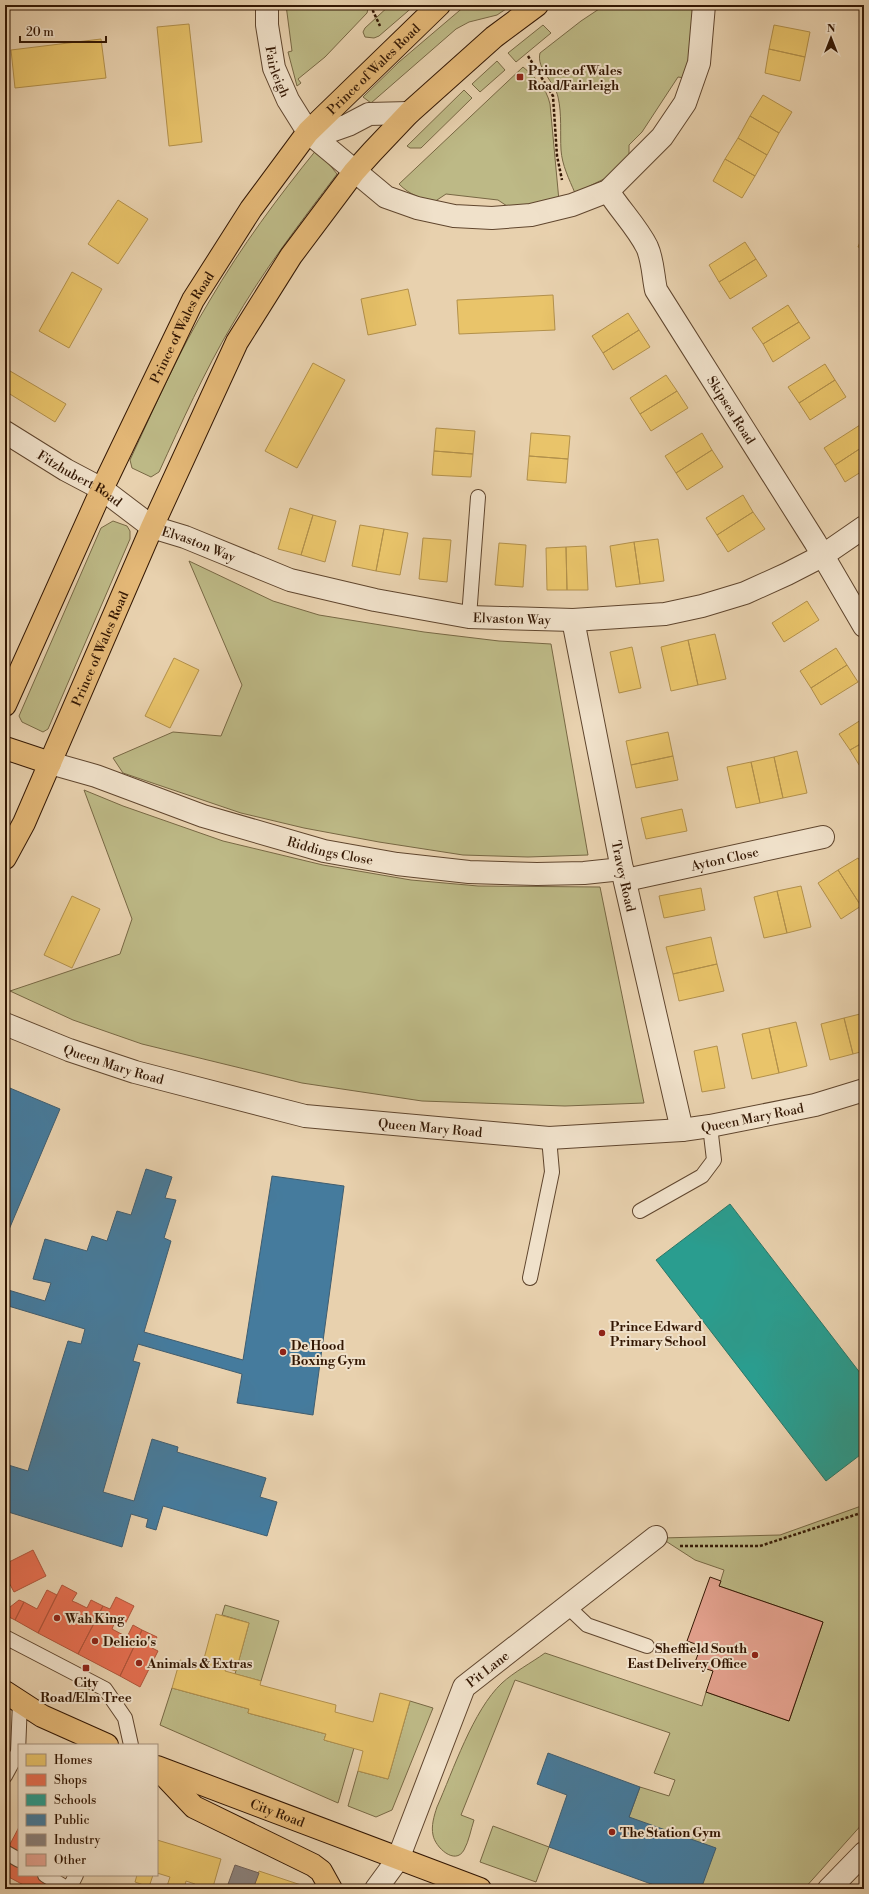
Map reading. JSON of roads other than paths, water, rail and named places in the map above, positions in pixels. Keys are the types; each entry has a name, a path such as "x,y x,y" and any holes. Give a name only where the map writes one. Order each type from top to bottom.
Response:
{"main road":[{"name":"Prince of Wales Road","path":"5,705 102,489 193,300 251,209 308,132 439,5"},
{"name":"Prince of Wales Road","path":"5,858 24,823 152,527 237,342 292,256 354,172 409,113 494,37 537,5"},
{"path":"5,748 50,763"},
{"path":"12,1697 42,1716 104,1744"},
{"name":"City Road","path":"158,1767 480,1889"},
{"path":"158,1768 194,1807 313,1865 321,1871 331,1889"}],"street":[{"name":"Fairleigh","path":"267,5 267,25 274,68 288,100 308,132 354,172"},
{"path":"354,172 386,197 417,208 454,216 492,218 531,215 572,205 608,191 662,137 685,102 699,63 704,5"},
{"path":"308,132 331,131 348,125 369,114 409,113"},
{"name":"Skipsea Road","path":"608,191 647,247 656,290 864,626"},
{"name":"Fitzhubert Road","path":"5,432 59,466 102,489 152,527"},
{"name":"Elvaston Way","path":"152,527 185,537 290,580 375,600 468,618 573,620 665,614 702,606 745,593 822,556 864,527"},
{"name":"Travey Road","path":"573,620 624,874 682,1130"},
{"name":"Riddings Close","path":"50,763 96,776 202,816 331,852 397,864 468,872 624,874"},
{"name":"Ayton Close","path":"624,874 824,837"},
{"name":"Queen Mary Road","path":"5,1024 69,1050 135,1072 306,1116 549,1138 682,1130 710,1126 815,1105 864,1090"},
{"name":"Pit Lane","path":"376,1889 398,1859 464,1687 656,1536"},
{"path":"829,1889 864,1853"}],"lane":[{"path":"468,618 478,498"},
{"path":"640,1211 702,1176 714,1160 710,1126"},
{"path":"530,1278 552,1172 549,1138"},
{"path":"567,1606 587,1625 647,1646"},
{"path":"5,1637 105,1689 125,1718 131,1744"},
{"path":"5,1776 18,1752 12,1697"},
{"path":"5,1852 18,1859"},
{"path":"47,1876 68,1889 75,1876"}],"place":[{"name":"Prince of Wales Road/Fairleigh","path":"520,77"},
{"name":"Prince Edward Primary School","path":"602,1333"},
{"name":"De Hood Boxing Gym","path":"283,1352"},
{"name":"Wah King","path":"57,1618"},
{"name":"Delicio's","path":"95,1641"},
{"name":"Sheffield South East Delivery Office","path":"755,1655"},
{"name":"Animals & Extras","path":"139,1663"},
{"name":"City Road/Elm Tree","path":"86,1668"},
{"name":"The Station Gym","path":"612,1832"}]}
